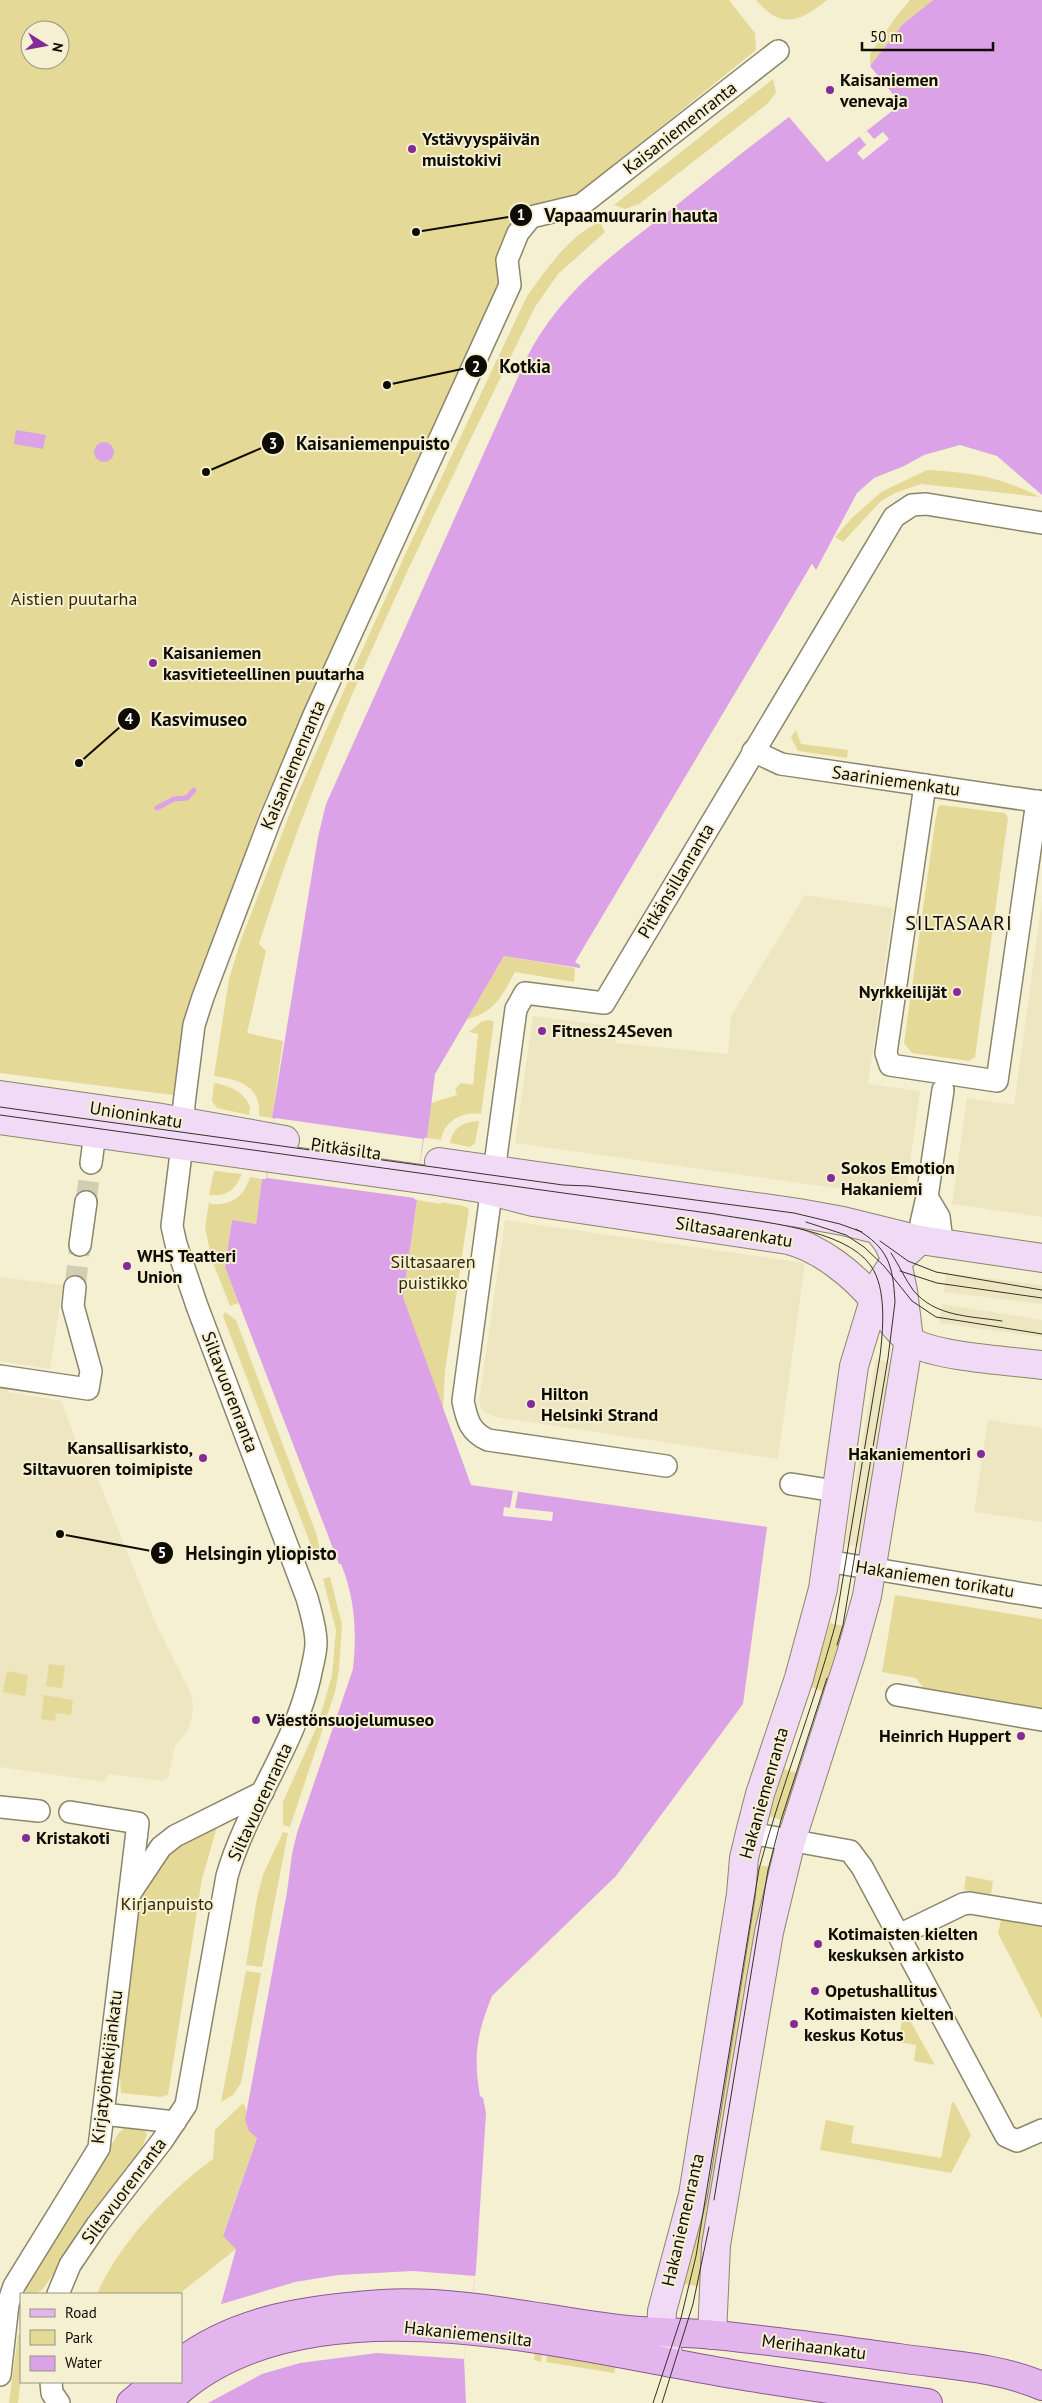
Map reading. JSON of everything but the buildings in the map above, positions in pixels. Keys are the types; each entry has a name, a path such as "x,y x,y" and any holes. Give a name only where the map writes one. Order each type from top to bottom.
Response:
{"main road":[{"name":"Unioninkatu","path":"0,1095 183,1134 271,1148"},
{"name":"Unioninkatu","path":"0,1120 95,1133 183,1134"},
{"name":"Pitkäsilta","path":"271,1148 419,1169"},
{"name":"Siltasaarenkatu","path":"419,1169 492,1180 799,1213 843,1221 879,1231 927,1232 1042,1258"},
{"name":"Siltasaarenkatu","path":"492,1180 533,1202 797,1242 821,1252 873,1299 909,1339 940,1352 1042,1365"},
{"name":"Hakaniemenranta","path":"712,2335 716,2253 721,2216 769,1932 791,1841 851,1654 872,1568 909,1339 903,1291 896,1262 888,1243 879,1231"},
{"name":"Hakaniemenranta","path":"671,2363 661,2332 664,2299 692,2195 741,1894 744,1858 814,1626 827,1562 851,1381 873,1299 888,1271 927,1232"},
{"name":"Hakaniemensilta","path":"182,2361 196,2351 247,2326 303,2312 382,2304 457,2306 581,2336"},
{"name":"Hakaniemensilta","path":"149,2395 184,2385 218,2364 250,2350 290,2338 344,2328 420,2326 581,2336"},
{"name":"Merihaankatu","path":"581,2336 661,2332 712,2335 979,2369 1010,2375 1042,2386"},
{"path":"581,2336 671,2363 928,2403"}],"street":[{"name":"Kaisaniemenranta","path":"183,1134 194,1026 214,967 270,820 366,597 510,285 507,260 518,233 531,217 581,205 778,51"},
{"name":"Pitkänsillanranta","path":"492,1180 516,1009 525,993 604,1003 894,516 912,506 926,504 1042,523"},
{"name":"Saariniemenkatu","path":"753,751 781,764 1039,802"},
{"path":"925,786 886,1053 890,1066 997,1081 1039,802"},
{"path":"927,1232 927,1197 943,1090"},
{"path":"91,1163 95,1133"},
{"name":"Siltavuorenranta","path":"58,2293 70,2264 186,2105 227,1876 233,1856 289,1738 307,1689 316,1643 314,1624 294,1562 176,1244 172,1219 183,1134"},
{"path":"492,1180 463,1401 469,1423 477,1435 488,1440 666,1466"},
{"path":"80,1245 86,1202"},
{"path":"0,1376 88,1389 91,1371 73,1306 75,1287"},
{"path":"791,1484 835,1491"},
{"name":"Hakaniemen torikatu","path":"827,1562 1042,1597"},
{"path":"897,1695 1042,1720"},
{"name":"Kirjatyöntekijänkatu","path":"128,1897 161,1847 176,1836 263,1792"},
{"path":"0,1807 39,1811"},
{"name":"Kirjatyöntekijänkatu","path":"0,2376 14,2286 99,2148 138,1823 70,1812"},
{"path":"750,1833 850,1851 862,1867 1006,2136 1017,2141 1042,2130"},
{"path":"899,1935 963,1904 970,1903 1042,1915"},
{"path":"103,2114 175,2122"},
{"path":"50,2383 52,2393 59,2403"}],"shaded area":[{"path":"805,895 893,908 868,1084 920,1091 905,1198 515,1143 533,1016 617,1027 615,1043 728,1054 731,1016"},
{"path":"1042,900 1042,1217 952,1204 967,1098 1014,1105"},
{"path":"505,1220 805,1263 778,1459 494,1417 482,1410 479,1401"},
{"path":"946,1273 1042,1285 1042,1304 944,1292"},
{"path":"0,1277 63,1285 50,1369 0,1361"},
{"path":"942,1304 1042,1320 1042,1337 939,1323"},
{"path":"876,1359 891,1362 862,1547 845,1544"},
{"path":"0,1386 8,1387 8,1392 61,1401 79,1448 85,1447 157,1626 192,1696 193,1712 188,1730 175,1746 168,1778 163,1781 108,1774 105,1782 0,1767"},
{"name":"Hakaniementori","path":"988,1420 1042,1428 1042,1522 974,1512"}],"green space":[{"name":"Aistien puutarha","path":"0,0 729,0 755,33 756,50 538,226 524,240 499,285 326,660 260,811 181,1041 173,1095 0,1073"},
{"path":"756,0 827,0 808,14 791,20 774,16"},
{"path":"910,0 933,0 902,25 870,66 870,54"},
{"path":"773,79 776,93 766,105 639,204 625,209 614,205"},
{"path":"600,222 605,232 558,274 535,307 421,541 350,700 317,780 259,944 266,951 247,1033 283,1041 272,1118 259,1116 257,1098 247,1086 232,1079 214,1076 229,979 241,940 297,795 409,546 527,296 559,254 579,235"},
{"path":"927,470 957,472 998,480 1040,497 921,484 895,493 881,501 843,542 835,537 852,518 881,492"},
{"path":"796,730 801,744 848,750 847,758 798,751 791,737"},
{"path":"941,805 1005,813 1008,818 975,1057 969,1061 912,1053 904,1043 935,823 938,807"},
{"path":"504,956 575,968 574,982 515,972 502,995 491,1007 477,1016 467,1019"},
{"path":"487,1020 494,1021 481,1114 467,1114 455,1119 446,1128 441,1140 427,1138 431,1103 457,1095 455,1089 461,1083 473,1085 478,1034 469,1032 481,1022"},
{"path":"214,1083 226,1086 240,1093 250,1107 249,1115 217,1108 212,1101"},
{"path":"479,1121 475,1143 470,1147 450,1143 456,1129 464,1124"},
{"path":"214,1171 242,1174 230,1191 221,1195 209,1195"},
{"path":"250,1177 262,1179 256,1224 232,1221 225,1267 239,1303 230,1306 212,1260 205,1228 209,1202 211,1204 218,1204 231,1202 236,1199 244,1190"},
{"name":"Siltasaaren puistikko","path":"417,1200 441,1204 441,1202 464,1206 469,1209 445,1371 443,1409 403,1297"},
{"path":"225,1312 236,1320 316,1533 321,1554 320,1562 317,1561 223,1316"},
{"path":"330,1577 342,1625 339,1670 335,1692 290,1827 283,1825 283,1802 318,1724 332,1675 336,1630 323,1579"},
{"path":"895,1595 1042,1619 1042,1711 926,1691 916,1678 882,1672"},
{"path":"830,1623 848,1627 827,1693 811,1687"},
{"path":"49,1664 65,1666 62,1688 46,1686"},
{"path":"7,1671 28,1675 25,1696 3,1692"},
{"path":"44,1695 73,1700 71,1715 56,1713 55,1721 41,1719"},
{"path":"784,1769 801,1774 785,1821 769,1816"},
{"name":"Kirjanpuisto","path":"219,1820 202,1879 168,2095 160,2097 121,2093 119,2063 138,1892 166,1850"},
{"path":"283,1832 288,1833 262,1967 246,1965 257,1898 263,1875"},
{"path":"755,1865 773,1867 702,2287 685,2284 700,2206"},
{"path":"966,1876 993,1881 991,1894 964,1890"},
{"path":"1001,1920 1042,1927 1042,2019 998,1933"},
{"path":"246,1971 261,1973 241,2083 233,2095 221,2102"},
{"path":"904,2010 935,2065 914,2061 916,2045 898,2042"},
{"path":"952,2102 954,2102 971,2135 951,2173 820,2150 826,2120 854,2126 851,2143 941,2158"},
{"path":"243,2103 248,2127 257,2138 223,2235 236,2249 180,2293 98,2293 118,2256 147,2219 179,2187 213,2159 215,2130"},
{"path":"124,2128 135,2128 145,2130 147,2135 138,2157 42,2290 36,2293 26,2293 24,2286 118,2134"},
{"path":"18,2335 20,2335 20,2383 18,2403 9,2403"},
{"path":"535,2351 616,2364 614,2373 546,2362 547,2356 542,2355 541,2362 534,2360"}],"water":[{"path":"933,0 1042,0 1042,495 997,456 960,445 924,455 904,466 874,478 857,493 816,570 812,564 576,962 580,965 580,968 504,956 435,1074 427,1138 424,1138 414,1199 417,1200 403,1297 471,1485 767,1527 743,1704 616,1876 492,1996 480,2033 477,2057 480,2096 483,2098 486,2113 476,2270 464,2359 466,2403 194,2403 236,2249 223,2236 257,2138 249,2131 245,2120 287,1892 292,1854 297,1833 353,1669 355,1628 352,1602 346,1577 341,1564 339,1564 225,1267 232,1220 256,1224 262,1179 266,1179 275,1119 272,1118 318,837 326,804 528,355 557,311 608,259 789,117 827,162 901,104 870,66 902,25"},
{"path":"16,430 46,435 43,449 14,444"},
{"path":"104,442 111,445 114,452 111,459 104,462 97,459 94,452 97,445"}],"pier":[{"path":"867,131 874,139 883,132 889,139 863,160 857,153 866,145 859,136"},
{"path":"812,564 816,570 815,572 812,568 579,962 582,963 580,965 575,962"},
{"path":"275,1118 423,1139 415,1198 267,1178"},
{"path":"513,1491 518,1492 515,1508 553,1512 552,1521 503,1516 504,1507 510,1508"},
{"path":"413,2271 475,2276 464,2359 377,2353 300,2363 262,2374 208,2403 192,2403 218,2305 295,2282 338,2275"}],"waterway":[{"path":"157,808 174,799 187,798 194,790"}],"tunnel":[{"path":"86,1202 91,1163"},
{"path":"75,1287 80,1245"}],"tram line":[{"path":"0,1107 563,1185 589,1186 794,1213 840,1224 862,1232"},
{"path":"0,1115 776,1224 822,1235 842,1243 859,1253 871,1266 876,1275 880,1286 883,1310 880,1356 835,1626 759,1869 696,2256 681,2318 653,2403"},
{"path":"806,1222 846,1235 864,1247 884,1266 912,1301 936,1317 1042,1334"},
{"path":"837,1645 843,1625 888,1358 895,1302 893,1278 887,1259 876,1243 856,1229"},
{"path":"880,1241 908,1261 936,1272 1042,1290"},
{"path":"891,1253 913,1290 932,1306 954,1314 1002,1321"},
{"path":"900,1271 937,1283 1042,1298"},
{"path":"714,2200 768,1870 781,1820 827,1678"},
{"path":"662,2403 693,2304 709,2227"}],"place":[{"name":"Kaisaniemen venevaja","path":"830,90"},
{"name":"Ystävyyspäivän muistokivi","path":"412,149"},
{"name":"Vapaamuurarin hauta","path":"416,232"},
{"name":"Kotkia","path":"387,385"},
{"name":"Kaisaniemenpuisto","path":"206,472"},
{"name":"Kaisaniemen kasvitieteellinen puutarha","path":"153,663"},
{"name":"Kasvimuseo","path":"79,763"},
{"name":"Nyrkkeilijät","path":"957,992"},
{"name":"Fitness24Seven","path":"542,1031"},
{"name":"Sokos Emotion Hakaniemi","path":"831,1178"},
{"name":"WHS Teatteri Union","path":"127,1266"},
{"name":"Hilton Helsinki Strand","path":"531,1404"},
{"name":"Hakaniementori","path":"981,1454"},
{"name":"Kansallisarkisto, Siltavuoren toimipiste","path":"203,1458"},
{"name":"Helsingin yliopisto","path":"60,1534"},
{"name":"Väestönsuojelumuseo","path":"256,1720"},
{"name":"Heinrich Huppert","path":"1021,1736"},
{"name":"Kristakoti","path":"26,1838"},
{"name":"Kotimaisten kielten keskuksen arkisto","path":"818,1944"},
{"name":"Opetushallitus","path":"815,1991"},
{"name":"Kotimaisten kielten keskus Kotus","path":"794,2024"}],"district":[{"name":"SILTASAARI","path":"959,923"}]}
